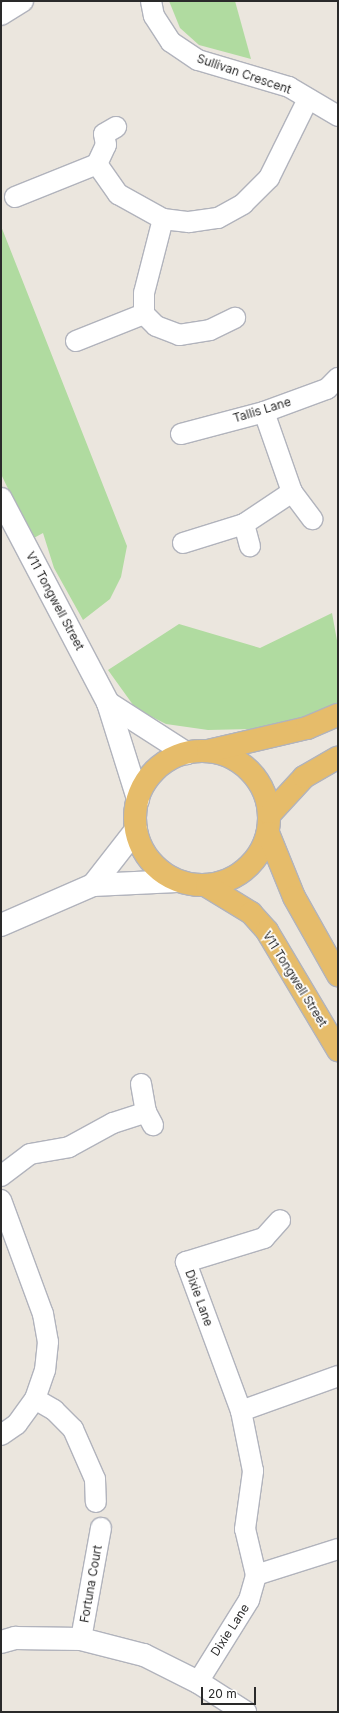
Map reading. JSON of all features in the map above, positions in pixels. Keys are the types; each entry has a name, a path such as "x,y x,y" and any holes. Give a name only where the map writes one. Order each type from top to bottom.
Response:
{"highway":[{"path":"338,715 307,728 196,752 156,769 138,799 136,830 154,866 177,881 207,886 239,875 252,864 269,824 304,777 338,757"},
{"path":"196,752 226,755 256,778 266,795 269,824 294,897 338,974"},
{"name":"V11 Tongwell Street","path":"207,886 251,913 267,931 338,1050"}],"street":[{"path":"1,15 23,1"},
{"name":"Sullivan Crescent","path":"151,1 154,16 171,42 198,60 259,76 308,99 338,116"},
{"path":"97,164 118,194 163,219 189,222 218,218 243,204 269,178 308,99"},
{"path":"15,197 97,164 106,146 104,134 116,127"},
{"path":"163,219 144,293 144,314 156,326 179,335 210,330 235,318"},
{"path":"76,341 144,314"},
{"name":"Tallis Lane","path":"181,434 264,412 327,388 338,378"},
{"path":"264,412 292,492 312,519"},
{"path":"183,543 244,524 292,492"},
{"name":"V11 Tongwell Street","path":"1,499 108,703 138,799"},
{"path":"244,524 250,546"},
{"path":"108,703 196,752"},
{"path":"93,885 136,830"},
{"path":"1,925 55,900 93,885 177,881"},
{"path":"1,1176 30,1154 69,1147 113,1124 149,1119 141,1084"},
{"path":"1,1200 9,1253 43,1314 48,1342 44,1370 35,1399 17,1424 1,1435"},
{"name":"Dixie Lane","path":"198,1682 250,1600 256,1575 245,1529 253,1471 241,1411 186,1262 264,1238 280,1220"},
{"path":"241,1411 338,1376"},
{"path":"35,1399 54,1410 73,1429 95,1479 96,1502"},
{"name":"Fortuna Court","path":"82,1639 101,1528"},
{"path":"256,1575 338,1549"},
{"path":"1,1642 15,1638 82,1639 144,1655 198,1682 245,1712"}],"green space":[{"path":"169,1 235,1 251,59 199,45 180,28"},
{"path":"1,226 127,546 121,577 110,599 83,620 54,568 43,533 32,539 1,474"},
{"path":"332,613 338,646 338,707 308,719 251,729 208,730 166,724 136,709 108,670 179,624 260,648"}]}
